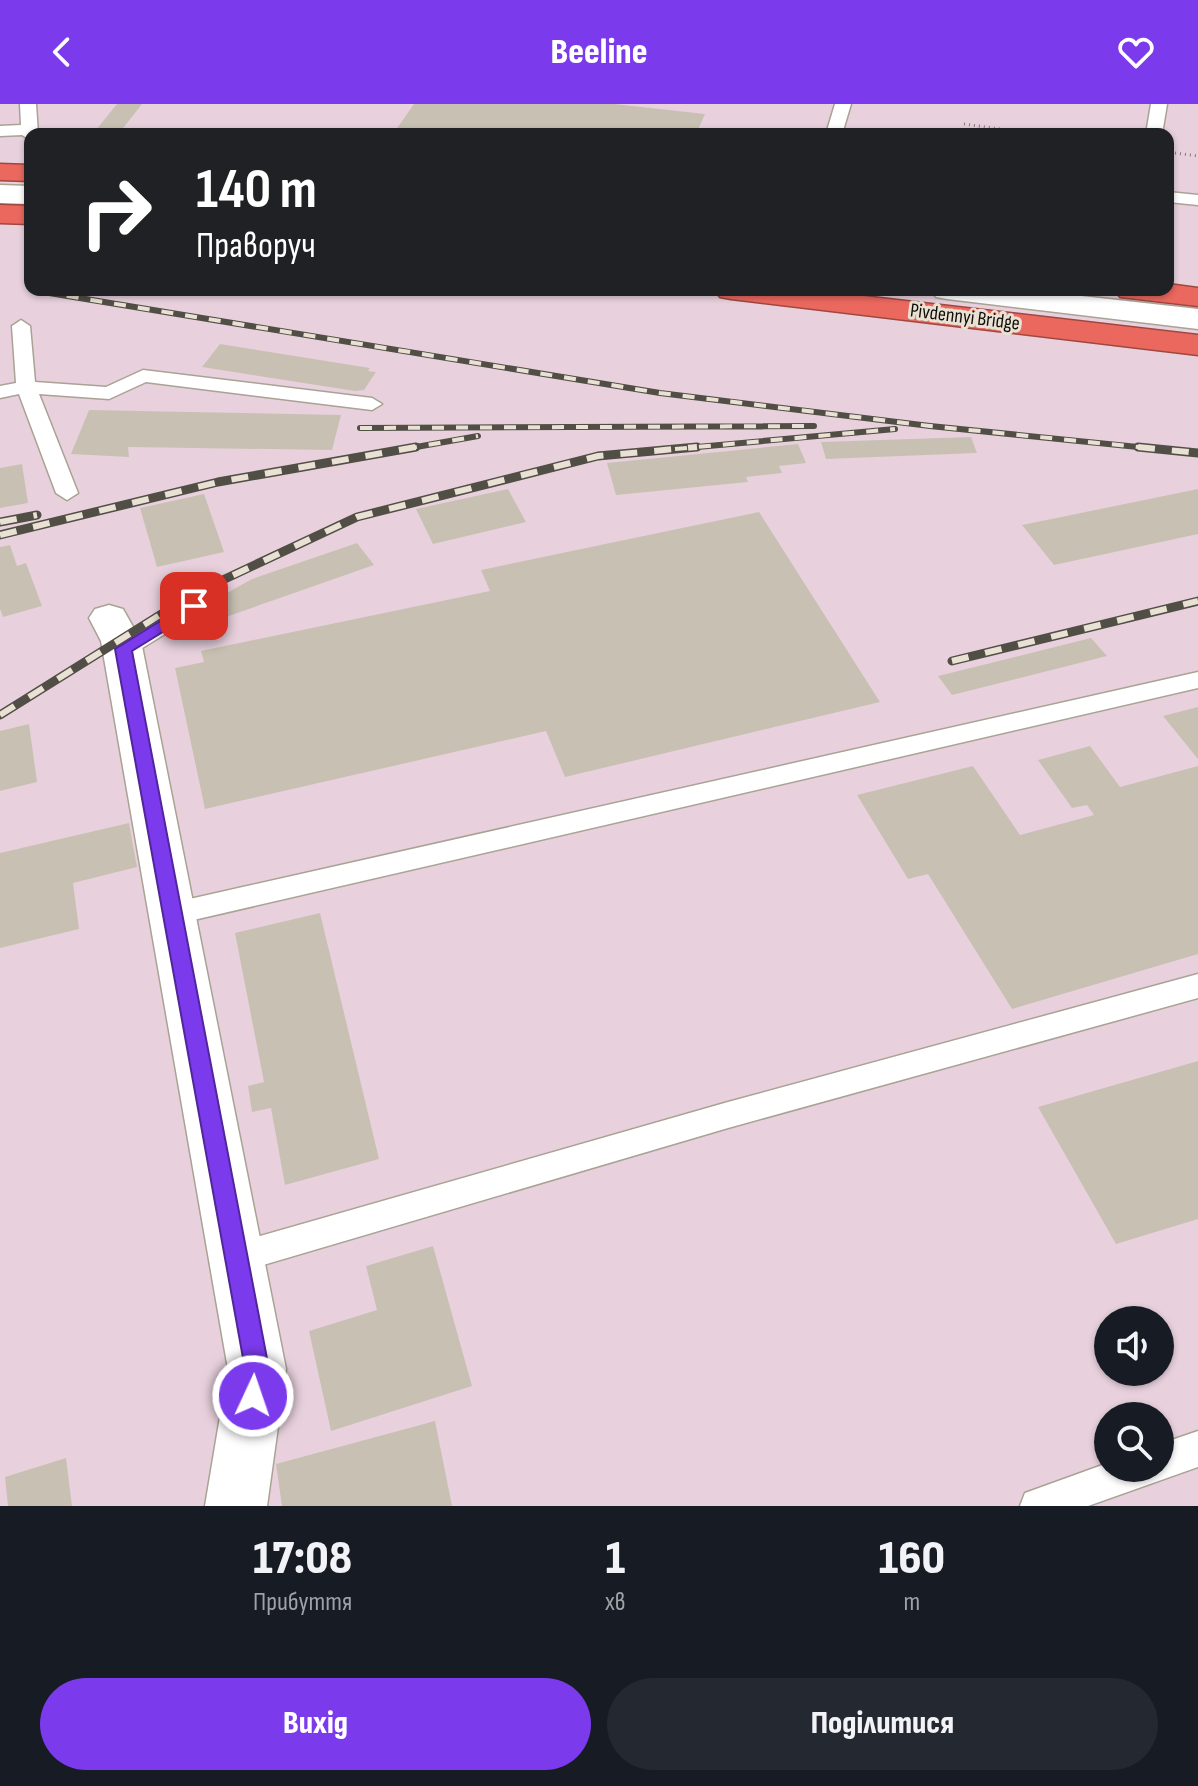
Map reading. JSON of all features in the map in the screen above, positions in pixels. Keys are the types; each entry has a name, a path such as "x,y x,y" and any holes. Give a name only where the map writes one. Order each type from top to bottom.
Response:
{"highway":[{"path":"0,172 24,173"},
{"path":"0,214 24,215"},
{"path":"1174,294 1198,297"},
{"name":"Pivdennyi Bridge","path":"782,296 1198,345"}],"street":[{"path":"0,194 24,195"},
{"path":"999,296 1198,319"},
{"path":"116,634 257,1369 236,1506"}],"lane":[{"path":"28,104 29,128"},
{"path":"836,128 843,104"},
{"path":"1155,128 1159,104"},
{"path":"0,131 24,132"},
{"path":"1174,198 1198,200"},
{"path":"21,326 26,387 67,493"},
{"path":"0,392 26,387 109,393 143,376 372,404"},
{"path":"116,634 194,606"},
{"path":"172,914 1198,680"},
{"path":"236,1258 728,1115 1198,986"},
{"path":"1174,1457 1198,1449"},
{"path":"1038,1506 1105,1482"}],"path":[{"path":"964,124 993,128"},
{"path":"1174,153 1198,156"}],"shaded area":[{"path":"0,104 1198,104 1198,1506 0,1506"}],"building":[{"path":"117,104 142,104 123,128 98,128"},
{"path":"414,104 614,104 705,114 699,128 397,128"},
{"path":"220,344 370,368 368,371 376,372 364,390 355,391 202,367"},
{"path":"89,410 341,415 332,450 128,447 129,457 71,454"},
{"path":"971,437 977,453 826,459 821,442"},
{"path":"798,444 806,463 779,466 782,473 746,477 748,482 616,495 607,463"},
{"path":"22,464 28,503 0,508 0,468"},
{"path":"508,489 526,522 433,544 416,509"},
{"path":"1198,489 1198,534 1054,565 1022,525"},
{"path":"204,494 224,552 157,567 140,508"},
{"path":"759,512 880,702 565,777 546,731 205,809 175,668 204,662 201,651 490,591 481,570"},
{"path":"357,543 374,565 183,632 177,621 252,579"},
{"path":"10,545 17,566 26,563 42,606 3,617 0,609 0,547"},
{"path":"1091,638 1107,656 952,695 938,676"},
{"path":"1198,707 1198,759 1163,716"},
{"path":"29,724 37,782 0,791 0,731"},
{"path":"1090,746 1120,787 1198,766 1198,954 1012,1009 928,874 908,879 857,795 973,766 1020,835 1094,815 1087,805 1072,808 1038,760"},
{"path":"129,823 137,867 73,883 79,929 0,948 0,853"},
{"path":"320,913 379,1159 285,1185 271,1108 252,1112 248,1086 264,1082 235,933"},
{"path":"1198,1061 1198,1219 1116,1244 1038,1107"},
{"path":"433,1246 472,1386 331,1431 309,1331 377,1310 366,1266"},
{"path":"435,1421 452,1506 282,1506 276,1464"},
{"path":"66,1458 72,1506 8,1506 5,1477"}],"railway":[{"path":"67,296 660,393 930,426 1158,449"},
{"path":"360,428 814,426"},
{"path":"0,715 195,593 357,517 598,456 895,429"},
{"path":"405,449 478,436"},
{"path":"0,535 218,482 416,447"},
{"path":"1138,447 1158,449"},
{"path":"1158,449 1198,453"},
{"path":"0,522 37,515"},
{"path":"952,661 1198,601"}],"route":[{"path":"194,606 123,649 257,1369 253,1396"}]}
